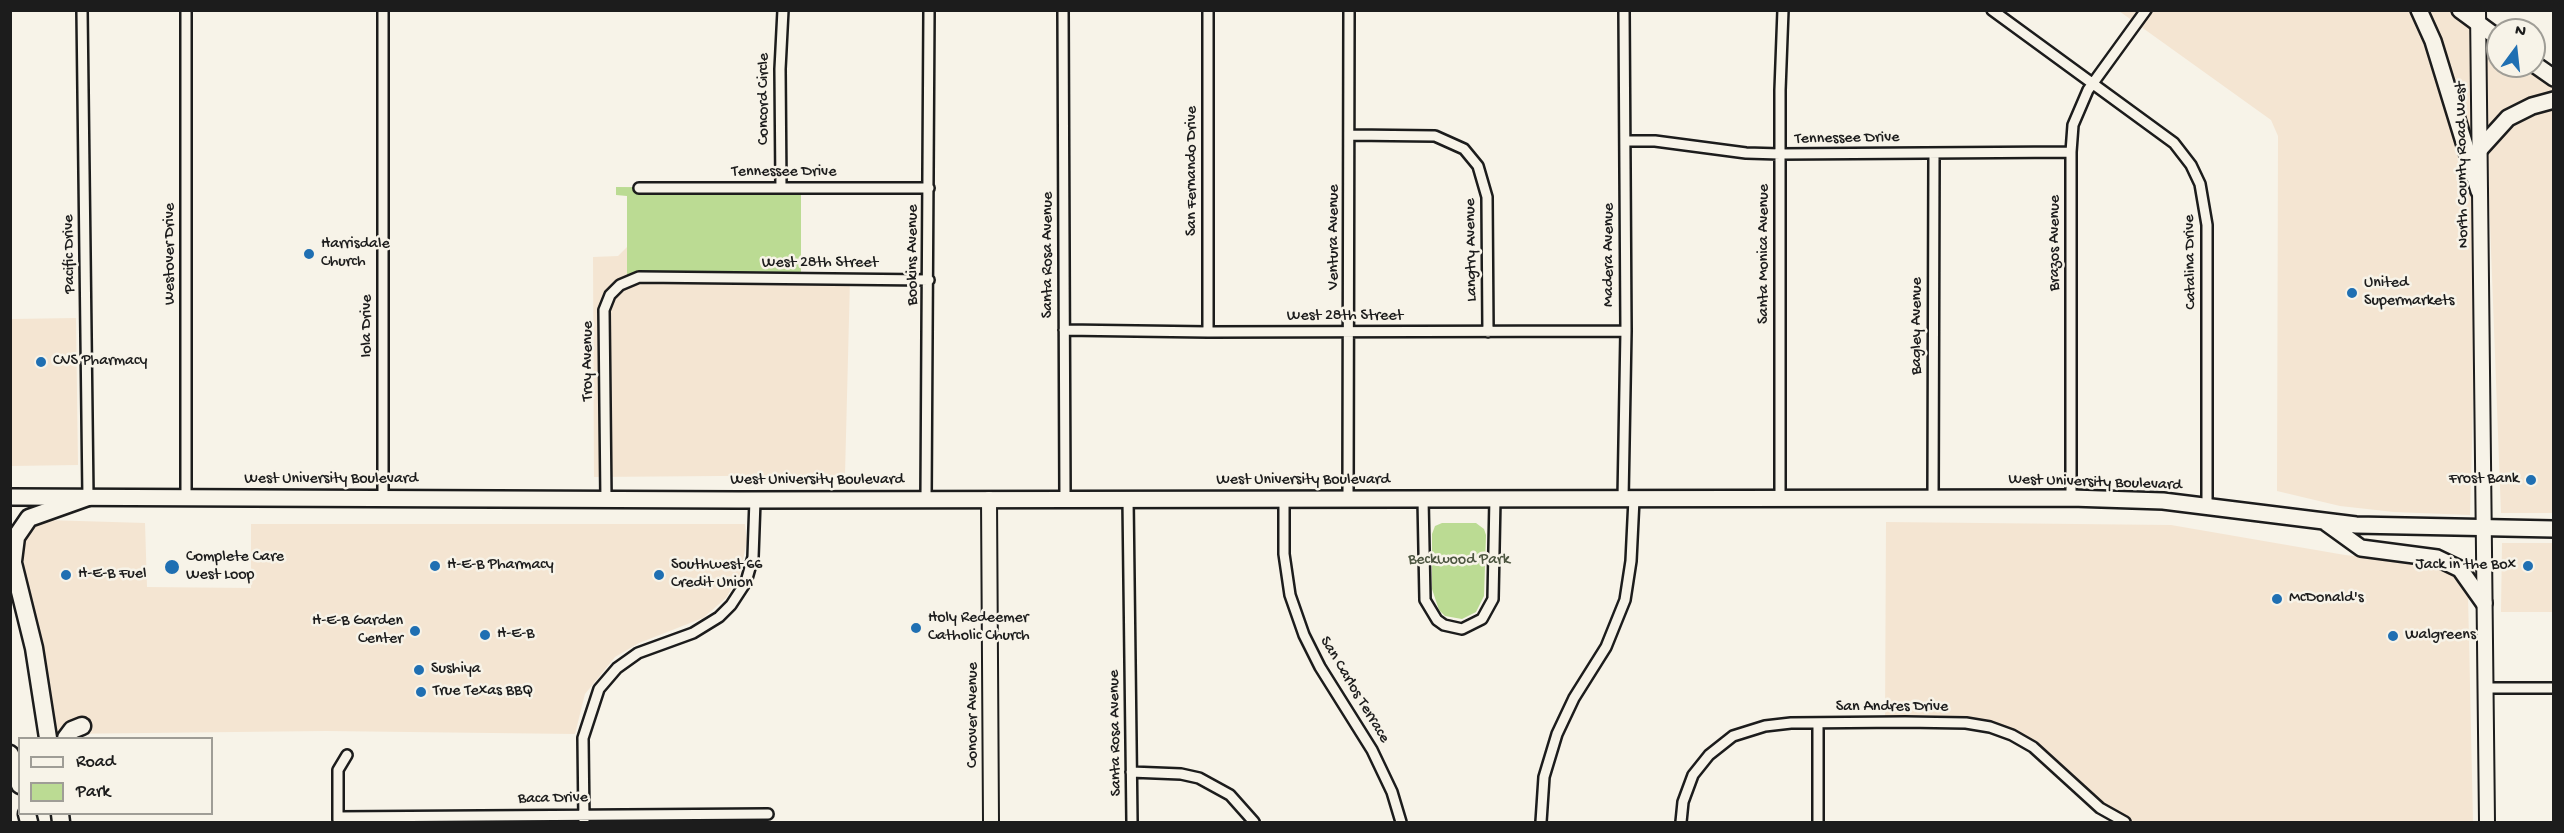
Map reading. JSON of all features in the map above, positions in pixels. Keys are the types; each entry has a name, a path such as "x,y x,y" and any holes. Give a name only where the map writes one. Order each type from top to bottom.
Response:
{"highway":[{"path":"48,737 34,648 12,556 16,537 29,518 88,497"},
{"path":"67,737 72,730 82,726"},
{"path":"10,754 18,779"}],"main road":[{"path":"2419,10 2433,41 2479,191"},
{"path":"2460,10 2478,17"},
{"name":"North County Road West","path":"2478,17 2487,822"},
{"path":"2479,150 2508,118 2532,106 2553,100"},
{"name":"West University Boulevard","path":"10,497 606,500 2071,498 2163,501 2322,520 2406,527 2553,529"},
{"name":"Conover Avenue","path":"989,499 991,822"},
{"path":"2322,520 2361,548 2437,558 2460,569 2484,603"}],"street":[{"name":"Pacific Drive","path":"82,10 88,497"},
{"name":"Westover Drive","path":"186,10 186,498"},
{"name":"Iola Drive","path":"383,10 383,498"},
{"name":"Concord Circle","path":"781,188 780,69 783,10"},
{"name":"Bookins Avenue","path":"926,499 929,10"},
{"name":"Santa Rosa Avenue","path":"1063,10 1065,499"},
{"name":"San Fernando Drive","path":"1208,10 1208,332"},
{"name":"Ventura Avenue","path":"1348,499 1349,10"},
{"name":"Madera Avenue","path":"1541,822 1544,777 1554,740 1571,704 1606,647 1624,600 1631,561 1628,499 1624,10"},
{"name":"Santa Monica Avenue","path":"1780,498 1780,154 1783,10"},
{"name":"Catalina Drive","path":"1992,10 2174,143 2191,165 2203,194 2207,225 2207,506"},
{"name":"Brazos Avenue","path":"2071,498 2071,152 2073,125 2079,107 2093,83 2146,10"},
{"name":"Langtry Avenue","path":"1350,135 1435,136 1464,149 1478,166 1487,197 1488,332"},
{"name":"Tennessee Drive","path":"1624,141 1655,141 1746,153 1780,154 2071,152"},
{"name":"Bagley Avenue","path":"1933,498 1934,153"},
{"name":"Tennessee Drive","path":"639,188 929,188"},
{"name":"Troy Avenue","path":"606,500 604,310 610,295 626,281 639,277 747,278"},
{"name":"West 28th Street","path":"747,278 929,280"},
{"name":"West 28th Street","path":"1064,330 1626,331"},
{"path":"1423,499 1425,600 1437,620 1444,626 1462,629 1482,619 1492,599 1495,498"},
{"name":"Santa Rosa Avenue","path":"1128,499 1132,822"},
{"name":"San Carlos Terrace","path":"1284,499 1284,554 1290,595 1304,635 1320,667 1372,750 1392,792 1401,822"},
{"path":"584,818 583,738 599,689 617,668 638,653 693,633 719,617 731,605 746,582 753,557 754,500"},
{"path":"2485,688 2553,688"},
{"name":"San Andres Drive","path":"1681,822 1683,802 1693,775 1720,744 1733,736 1765,726 1818,723 1958,722 1990,727 2033,747 2100,808 2126,822"},
{"path":"1818,723 1818,822"},
{"path":"338,820 338,770 347,755"},
{"path":"1131,772 1181,774 1199,778 1230,795 1254,822"},
{"name":"Baca Drive","path":"338,820 768,814"}],"shaded area":[{"path":"2119,11 2462,11 2486,28 2486,78 2546,78 2546,72 2553,76 2553,513 2501,513 2483,39 2470,515 2394,512 2340,506 2277,491 2278,136 2271,120"},
{"path":"627,247 627,279 850,279 845,475 594,477 593,257 618,256"},
{"path":"76,318 78,465 11,466 11,319"},
{"path":"46,520 145,523 147,587 251,588 251,524 745,524 747,541 740,574 726,598 703,618 639,643 615,657 585,694 575,734 326,731 55,734 21,550 22,540 30,527"},
{"path":"1886,522 2171,525 2345,555 2446,566 2464,583 2468,594 2473,822 2126,822 2028,742 1981,725 1885,723"},
{"path":"2502,543 2553,543 2553,612 2501,612"}],"green space":[{"path":"616,187 801,188 801,279 627,280 627,196 616,195"},
{"name":"Beckwood Park","path":"1442,523 1476,523 1484,529 1486,535 1484,596 1476,612 1462,619 1445,616 1439,610 1432,589 1432,534 1435,526"}],"place":[{"name":"Harrisdale Church","path":"309,254"},
{"name":"United Supermarkets","path":"2352,293"},
{"name":"CVS Pharmacy","path":"41,362"},
{"name":"Frost Bank","path":"2531,480"},
{"name":"H-E-B Pharmacy","path":"435,566"},
{"name":"Jack in the Box","path":"2528,566"},
{"name":"Complete Care West Loop","path":"172,567"},
{"name":"H-E-B Fuel","path":"66,575"},
{"name":"Southwest 66 Credit Union","path":"659,575"},
{"name":"McDonald's","path":"2277,599"},
{"name":"Holy Redeemer Catholic Church","path":"916,628"},
{"name":"H-E-B Garden Center","path":"415,631"},
{"name":"H-E-B","path":"485,635"},
{"name":"Walgreens","path":"2393,636"},
{"name":"Sushiya","path":"419,670"},
{"name":"True Texas BBQ","path":"421,692"}]}
